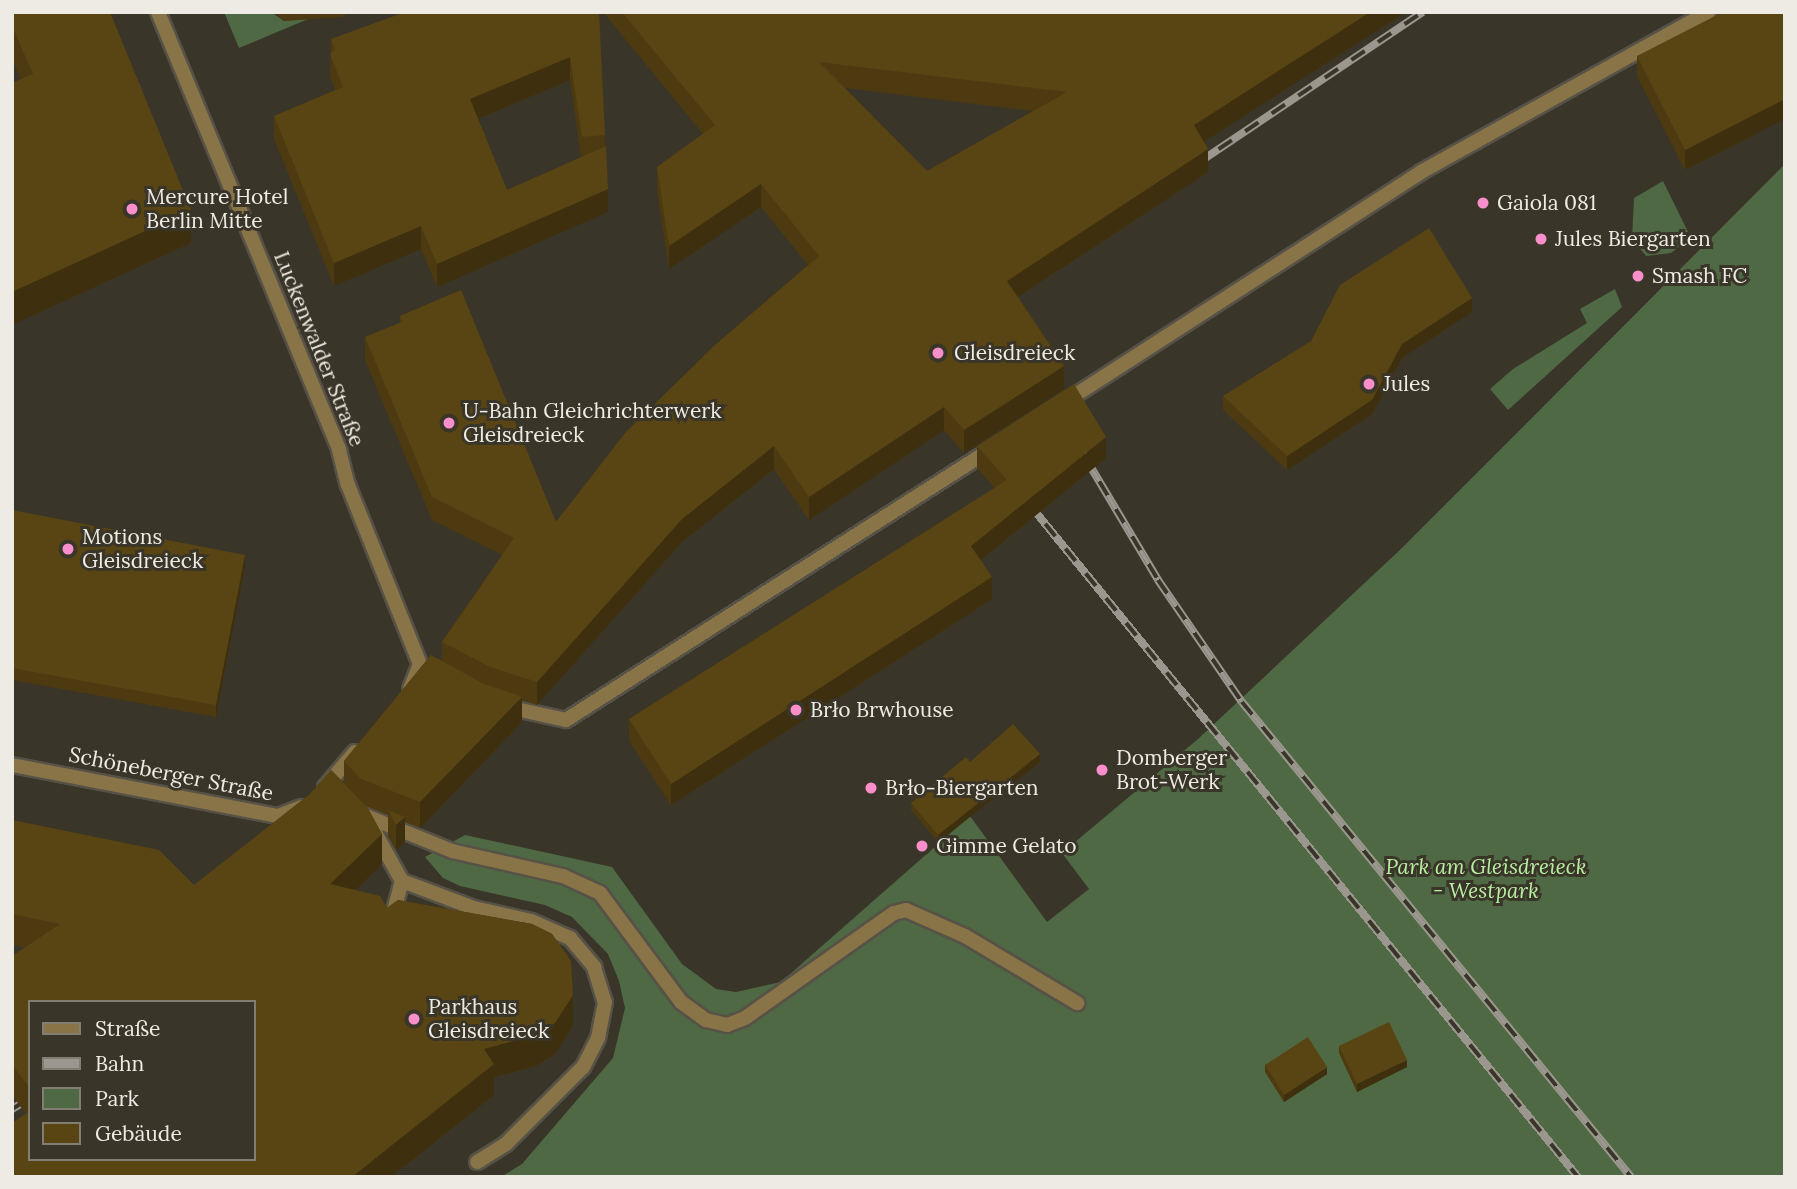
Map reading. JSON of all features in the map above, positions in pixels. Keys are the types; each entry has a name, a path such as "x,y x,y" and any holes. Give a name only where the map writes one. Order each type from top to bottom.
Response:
{"street":[{"name":"Luckenwalder Straße","path":"158,12 340,450 348,485 420,664"},
{"path":"1044,415 1421,172 1709,12"},
{"path":"486,699 521,712 566,720 1010,437"},
{"path":"401,700 420,664 435,675"},
{"name":"Schöneberger Straße","path":"12,765 278,816 301,807 342,798 364,742"},
{"path":"342,798 376,833 402,881 474,908 531,921 570,939 594,967 605,1002 598,1038 583,1067 506,1144 477,1162"},
{"path":"342,798 452,851 563,876 600,893 681,1002 706,1020 727,1026 745,1018 894,913 906,910 965,936 1077,1003"},
{"path":"389,929 402,881"}],"green space":[{"path":"224,12 271,12 284,21 313,17 239,48"},
{"name":"Park am Gleisdreieck - Westpark","path":"1785,164 1785,1177 501,1177 522,1164 613,1058 625,1008 619,981 608,954 572,917 545,905 460,886 443,878 425,857 465,835 612,867 682,964 716,989 736,992 781,982 970,816 1047,922 1089,889 1062,853 1198,739 1402,548"},
{"path":"1663,181 1691,238 1671,253 1646,256 1632,239 1634,198"},
{"path":"1615,289 1622,307 1508,410 1490,389 1513,369 1587,323 1580,309"}],"building":[{"path":"12,12 110,12 191,210 14,291 12,83 33,74 12,26"},
{"path":"405,12 599,12 605,135 582,137 570,57 470,99 507,190 606,146 608,189 437,264 421,226 334,263 274,116 343,87 330,54 335,50 331,39"},
{"path":"622,12 1370,12 1194,125 1208,149 1007,281 1064,366 964,430 944,407 809,497 774,446 682,519 537,682 490,667 442,642 514,538 432,497 365,337 402,322 400,316 461,290 556,522 626,432 715,345 819,256 761,184 669,246 657,167 715,125","holes":["819,62 1067,92 927,171"]},
{"path":"1723,12 1785,12 1785,99 1685,150 1637,56"},
{"path":"1429,228 1472,298 1402,344 1372,400 1287,456 1223,396 1311,341 1340,285"},
{"path":"1074,384 1106,437 971,546 992,577 671,784 629,719 1007,480 977,446"},
{"path":"12,510 245,555 216,705 12,668"},
{"path":"431,655 482,683 522,697 420,802 361,779 344,761"},
{"path":"1013,724 1040,754 938,835 911,803 966,757 970,762"},
{"path":"331,770 368,808 382,834 330,884 380,896 387,908 398,900 532,924 552,934 571,961 573,995 555,1023 536,1035 484,1049 494,1064 352,1177 12,1177 12,1123 28,1112 28,1161 256,1161 256,1000 28,1000 28,1085 12,1065 12,956 60,924 12,914 12,820 159,850 194,885 310,794"},
{"path":"388,810 405,817 396,825"},
{"path":"1389,1022 1407,1060 1357,1084 1339,1046"},
{"path":"1308,1037 1327,1067 1284,1095 1265,1065"}],"railway":[{"path":"1192,167 1423,12"},
{"path":"1083,454 1158,580 1242,702 1631,1177"},
{"path":"1025,499 1578,1177"},
{"path":"12,1109 28,1099"}],"place":[{"name":"Gaiola 081","path":"1483,203"},
{"name":"Mercure Hotel Berlin Mitte","path":"132,209"},
{"name":"Jules Biergarten","path":"1541,239"},
{"name":"Smash FC","path":"1638,276"},
{"name":"Gleisdreieck","path":"938,353"},
{"name":"Jules","path":"1369,384"},
{"name":"U-Bahn Gleichrichterwerk Gleisdreieck","path":"449,423"},
{"name":"Motions Gleisdreieck","path":"68,549"},
{"name":"Brło Brwhouse","path":"796,710"},
{"name":"Domberger Brot-Werk","path":"1102,770"},
{"name":"Brło-Biergarten","path":"871,788"},
{"name":"Gimme Gelato","path":"922,846"},
{"name":"Parkhaus Gleisdreieck","path":"414,1019"}]}
